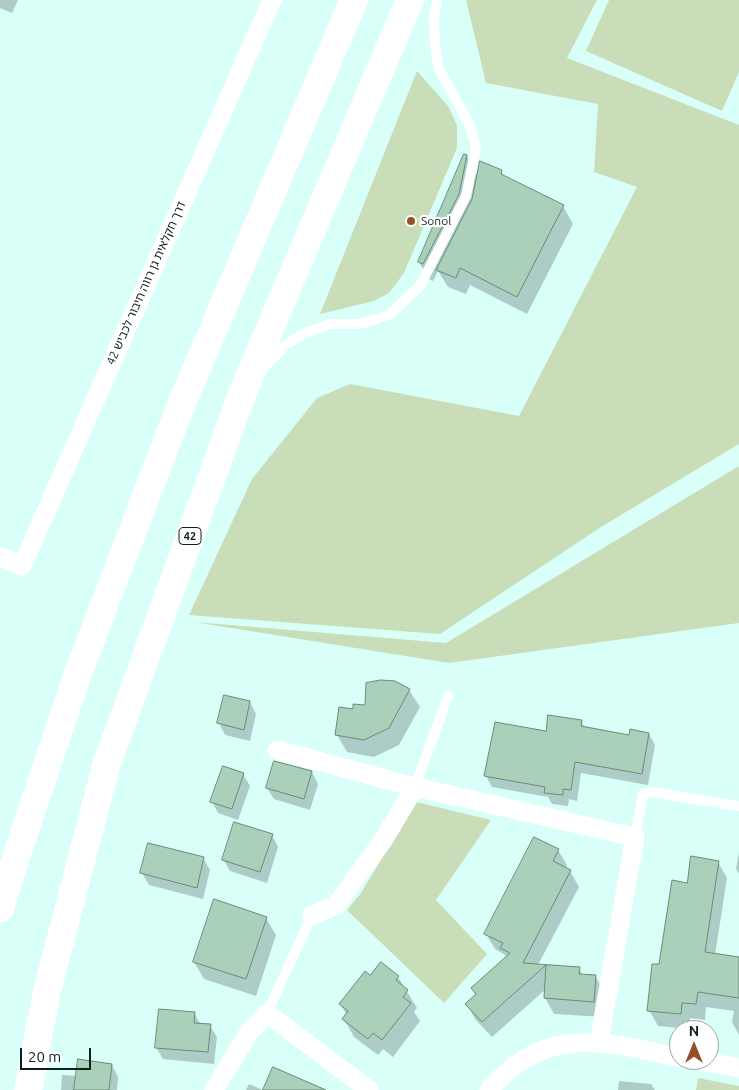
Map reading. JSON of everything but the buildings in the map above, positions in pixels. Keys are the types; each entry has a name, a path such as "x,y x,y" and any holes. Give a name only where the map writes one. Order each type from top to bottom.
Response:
{"highway":[{"path":"0,908 77,676 181,405 354,0"},
{"name":"42","path":"28,1090 47,990 106,766 244,389 410,0"}],"street":[{"name":"דרך חקלאית גן רווה חיבור לכביש 42","path":"0,557 22,566 272,0"},
{"path":"277,750 415,787 635,837 600,1042"},
{"path":"312,916 335,906 382,842 415,787"},
{"path":"214,1090 248,1034 266,1013 369,1090"},
{"path":"488,1090 522,1060 542,1050 563,1044 600,1042 669,1055"},
{"path":"719,1064 739,1068"}],"lane":[{"path":"244,389 285,345 305,333 330,324 360,324 389,315 420,286 466,196 476,148 470,126 438,69 434,16 438,0"},
{"path":"415,787 448,696"},
{"path":"635,837 643,794 651,792 739,806"},
{"path":"266,1013 312,916"}],"green space":[{"path":"466,0 597,0 567,58 739,125 739,444 601,527 440,634 189,615 252,479 317,398 350,384 519,416 637,187 594,172 598,104 486,83"},
{"path":"609,0 739,0 739,72 722,111 586,51"},
{"path":"417,71 448,106 457,125 457,148 404,273 389,293 374,301 320,314"},
{"path":"739,466 739,623 449,663 194,622 446,643"},
{"path":"416,802 491,820 436,900 487,954 444,1003 347,910 361,893"},
{"path":"698,1078 739,1086 739,1090 696,1090"}],"place":[{"name":"Sonol","path":"411,221"}]}
